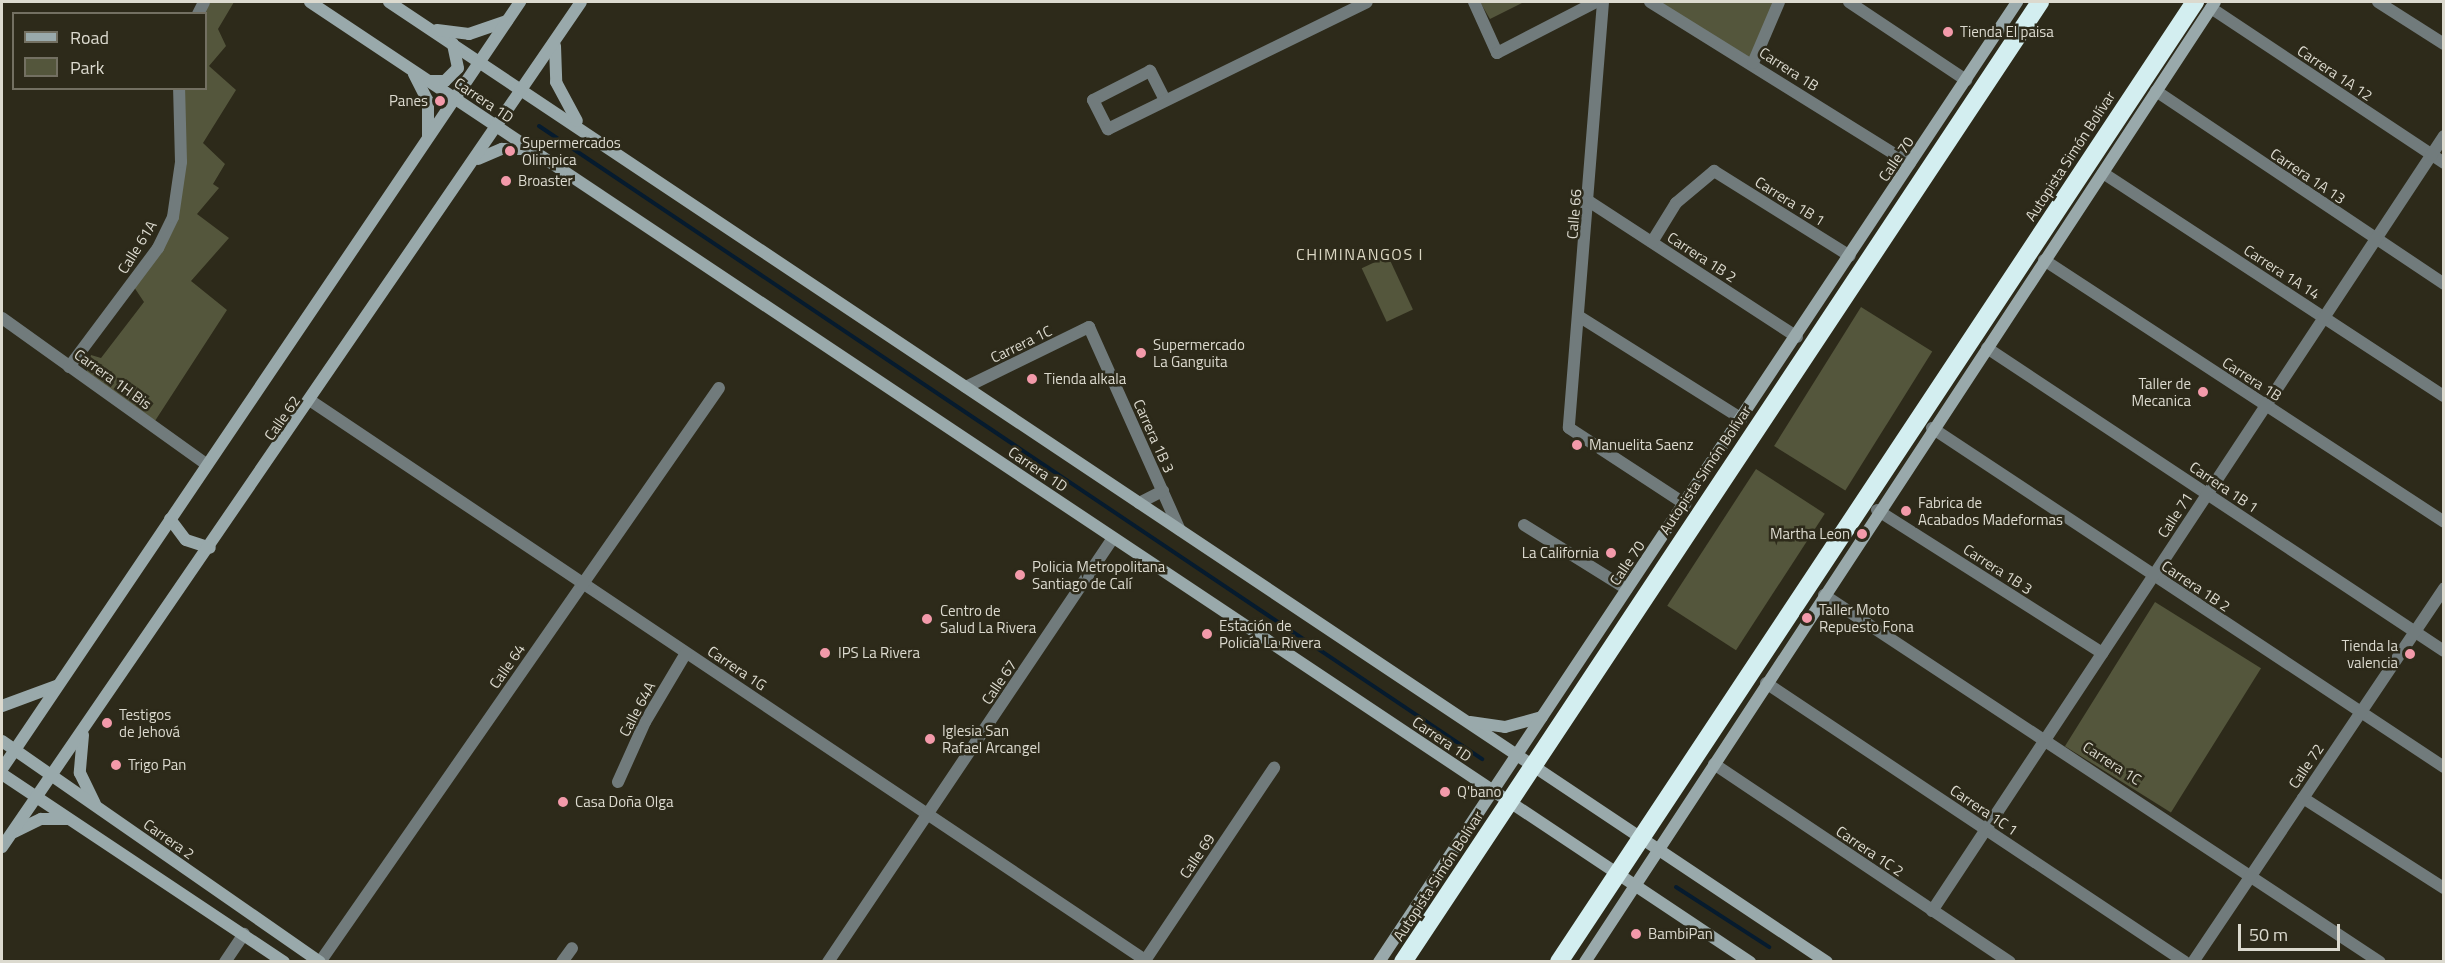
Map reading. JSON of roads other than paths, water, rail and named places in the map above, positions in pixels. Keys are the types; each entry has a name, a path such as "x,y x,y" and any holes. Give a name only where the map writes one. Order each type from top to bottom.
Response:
{"highway":[{"name":"Autopista Simón Bolívar","path":"1403,962 1464,850 1509,802 1692,508 2040,2"},
{"name":"Autopista Simón Bolívar","path":"1559,962 1641,838 1816,590 2207,4"}],"street":[{"name":"Carrera 1D","path":"310,2 1750,962"},
{"name":"Carrera 1D","path":"389,2 583,128 1532,767 1827,962"},
{"path":"2,769 520,2"},
{"name":"Calle 62","path":"4,843 499,128 581,2"},
{"path":"1165,100 1150,71 1093,100 1108,129 1367,2"},
{"path":"1474,2 1497,53 1581,5 1596,2"},
{"name":"Calle 66","path":"1603,2 1590,202 1569,428 1692,508"},
{"name":"Carrera 1B","path":"1650,2 1753,63 1910,164"},
{"path":"1753,63 1779,2"},
{"path":"1849,2 1966,80"},
{"name":"Calle 70","path":"1379,962 1464,850 1492,791 1627,589 1692,508 1742,419 2017,2"},
{"path":"2378,2 2444,44"},
{"path":"1585,962 1766,683 1816,590 1878,510 1987,348 2156,91 2207,4"},
{"name":"Carrera 1A 12","path":"2207,4 2444,163"},
{"path":"430,29 470,34 507,21"},
{"path":"556,42 556,82 583,128"},
{"path":"428,80 445,81 458,68 452,43"},
{"path":"410,68 428,101 428,138"},
{"name":"Calle 61A","path":"69,367 158,248 173,217 182,162 179,90"},
{"name":"Carrera 1A 13","path":"2156,91 2444,284"},
{"name":"Calle 71","path":"1932,911 2444,136"},
{"path":"477,160 502,149 531,149"},
{"name":"Carrera 1B 1","path":"1652,242 1676,203 1714,171 1850,256"},
{"name":"Carrera 1A 14","path":"2103,173 2444,396"},
{"name":"Carrera 1B 2","path":"1590,202 1797,337"},
{"name":"Carrera 1B","path":"2044,260 2444,522"},
{"path":"1580,317 1742,419"},
{"name":"Carrera 1H Bis","path":"2,318 207,465"},
{"name":"Carrera 1C","path":"966,387 1089,327"},
{"name":"Carrera 1B 3","path":"1089,327 1180,530"},
{"name":"Carrera 1B 1","path":"1987,348 2444,651"},
{"name":"Calle 64","path":"320,962 719,388"},
{"name":"Carrera 1G","path":"311,401 1145,961"},
{"name":"Carrera 1B 2","path":"1932,428 2444,768"},
{"name":"Carrera 1B 3","path":"1139,503 1163,491"},
{"name":"Carrera 1B 3","path":"1878,510 2102,653"},
{"path":"170,519 186,540 210,548"},
{"path":"1524,525 1627,589"},
{"name":"Calle 67","path":"828,962 1113,538"},
{"name":"Calle 72","path":"2193,962 2444,588"},
{"name":"Carrera 1C","path":"1816,590 2252,873 2380,962"},
{"name":"Calle 64A","path":"618,782 645,722 686,653"},
{"name":"Carrera 1C 1","path":"1766,683 2185,962"},
{"path":"2,706 34,698 59,684"},
{"path":"1456,716 1505,727 1542,717"},
{"path":"90,720 79,759 84,786 99,810"},
{"name":"Carrera 2","path":"2,741 320,962"},
{"name":"Carrera 1C 2","path":"1714,764 2010,962"},
{"name":"Calle 69","path":"1145,961 1275,768"},
{"path":"2,774 284,962"},
{"path":"2303,798 2444,888"},
{"path":"4,843 41,819 74,820"},
{"path":"225,962 244,934"},
{"path":"562,962 572,948"}],"waterway":[{"path":"539,126 1482,759"},
{"path":"1676,887 1769,947"}],"place":[{"name":"Tienda El paisa","path":"1948,32"},
{"name":"Panes","path":"440,101"},
{"name":"Supermercados Olimpica","path":"510,151"},
{"name":"Broaster","path":"506,181"},
{"name":"Supermercado La Ganguita","path":"1141,353"},
{"name":"Tienda alkala","path":"1032,379"},
{"name":"Taller de Mecanica","path":"2203,392"},
{"name":"Manuelita Saenz","path":"1577,445"},
{"name":"Fabrica de Acabados Madeformas","path":"1906,511"},
{"name":"Martha Leon","path":"1862,534"},
{"name":"La California","path":"1611,553"},
{"name":"Policia Metropolitana Santiago de Calí","path":"1020,575"},
{"name":"Taller Moto Repuesto Fona","path":"1807,618"},
{"name":"Centro de Salud La Rivera","path":"927,619"},
{"name":"Estación de Policía La Rivera","path":"1207,634"},
{"name":"IPS La Rivera","path":"825,653"},
{"name":"Tienda la valencia","path":"2410,654"},
{"name":"Testigos de Jehová","path":"107,723"},
{"name":"Iglesia San Rafael Arcangel","path":"930,739"},
{"name":"Trigo Pan","path":"116,765"},
{"name":"Q'bano","path":"1445,792"},
{"name":"Casa Doña Olga","path":"563,802"},
{"name":"BambiPan","path":"1636,934"}],"district":[{"name":"CHIMINANGOS I","path":"1360,254"}]}
